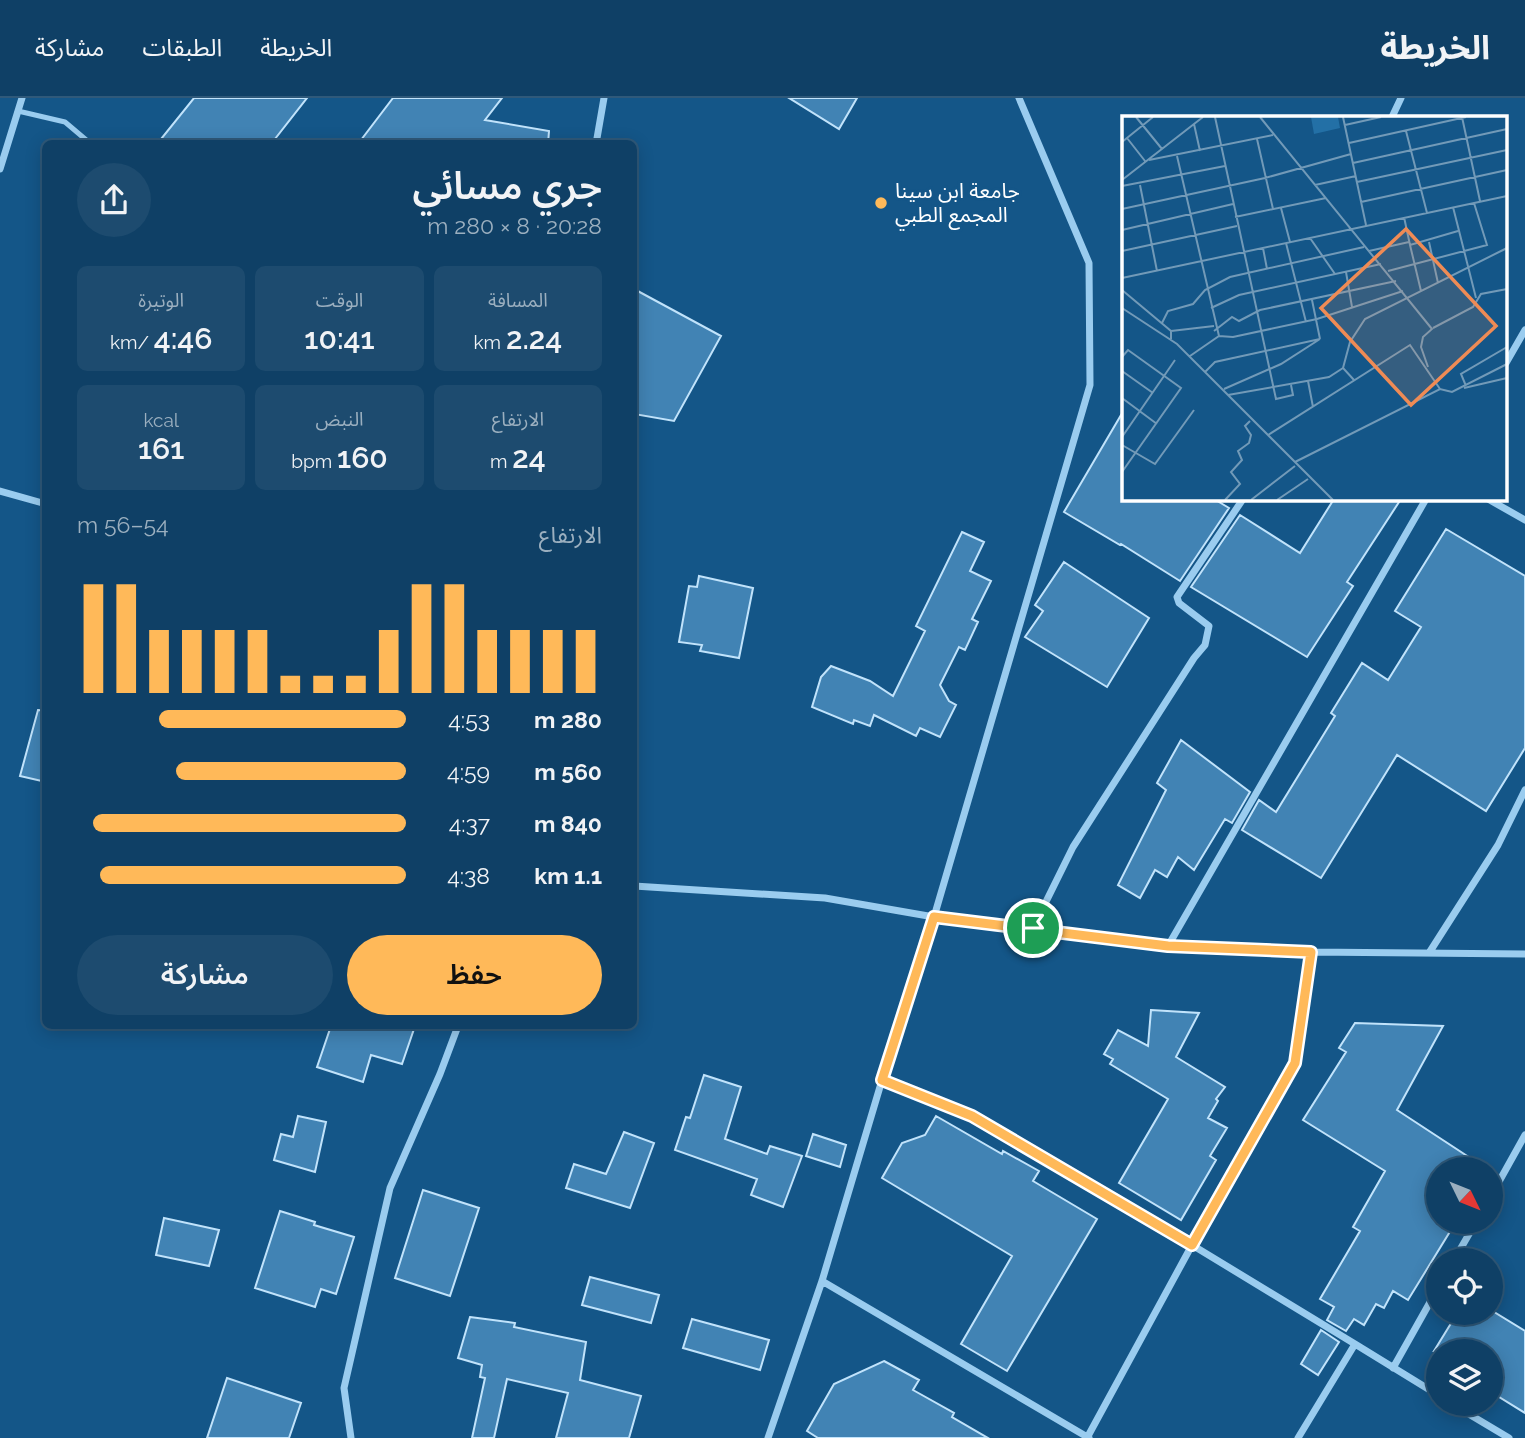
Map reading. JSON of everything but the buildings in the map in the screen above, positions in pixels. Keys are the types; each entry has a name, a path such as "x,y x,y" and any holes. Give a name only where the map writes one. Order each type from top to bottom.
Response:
{"street":[{"path":"0,169 22,98"},
{"path":"597,140 604,98"},
{"path":"768,1438 822,1281 934,917 1090,385 1089,263 1019,98"},
{"path":"1392,116 1401,98"},
{"path":"1508,360 1525,330"},
{"path":"0,491 42,503"},
{"path":"1033,928 1073,847 1134,748 1205,645 1209,626 1179,603 1177,597 1242,500"},
{"path":"1168,946 1425,500"},
{"path":"1490,500 1525,520"},
{"path":"1429,953 1498,845 1525,790"},
{"path":"637,886 825,898 934,917 1168,946 1311,952 1525,954"},
{"path":"822,1281 1088,1438 1192,1245 1295,1063 1311,952"},
{"path":"351,1438 344,1388 390,1188 440,1074 456,1029"},
{"path":"882,1080 972,1116 1192,1245 1426,1388"},
{"path":"1503,1174 1525,1135"},
{"path":"1393,1368 1426,1309"},
{"path":"1298,1438 1355,1344"},
{"path":"1472,1416 1509,1438"}],"lane":[{"path":"18,111 65,122 85,140"}],"place":[{"name":"جامعة ابن سينا المجمع الطبي","path":"881,203"}],"route":[{"path":"934,917 1033,928 1168,946 1311,952 1295,1063 1192,1245 972,1116 882,1080 934,917"}]}
